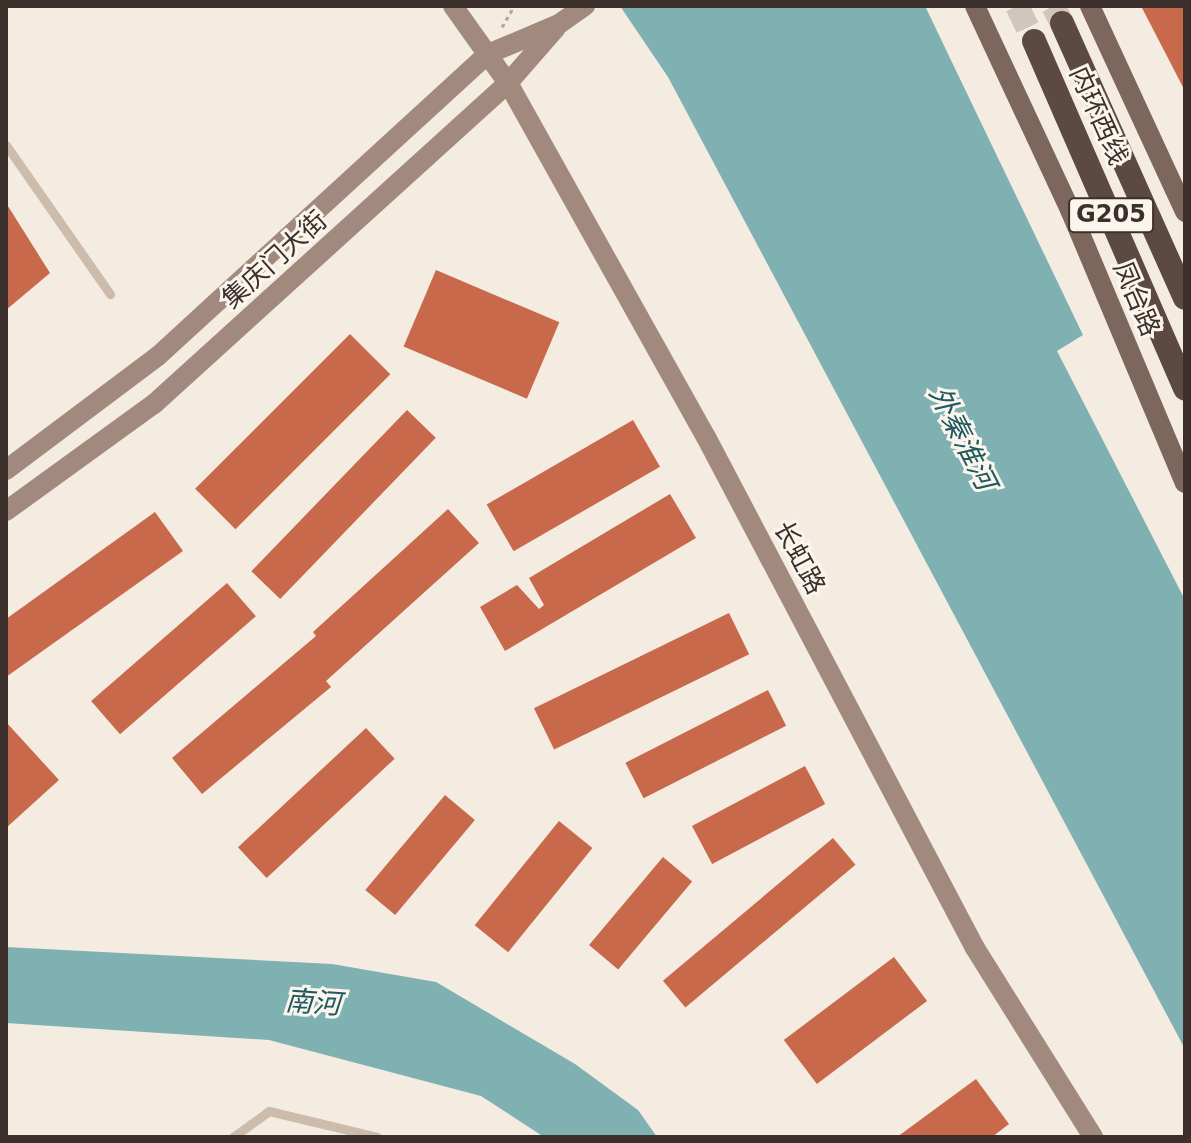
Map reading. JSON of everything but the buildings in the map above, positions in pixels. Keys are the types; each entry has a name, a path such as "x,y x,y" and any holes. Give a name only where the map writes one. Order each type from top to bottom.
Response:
{"highway":[{"name":"内环西线","path":"1062,23 1185,298"},
{"name":"内环西线","path":"1034,41 1185,389"}],"main road":[{"name":"长虹路","path":"453,6 508,83 706,437 975,948 1093,1137"},
{"path":"1090,6 1185,212"},
{"name":"凤台路","path":"978,8 1071,212 1185,483"},
{"name":"集庆门大街","path":"6,470 158,356 488,54 572,15"},
{"name":"集庆门大街","path":"6,511 154,404 508,83 572,15"}],"lane":[{"path":"6,145 110,294"},
{"path":"233,1137 269,1111 377,1137"}],"water":[{"name":"外秦淮河","path":"620,6 925,6 1083,335 1057,351 1185,600 1185,1049 668,77"},
{"name":"南河","path":"6,947 332,964 436,982 575,1064 638,1110 657,1137 544,1137 481,1096 269,1040 6,1023"}],"tunnel":[{"path":"1017,6 1034,41"},
{"path":"1053,6 1062,23"}]}
